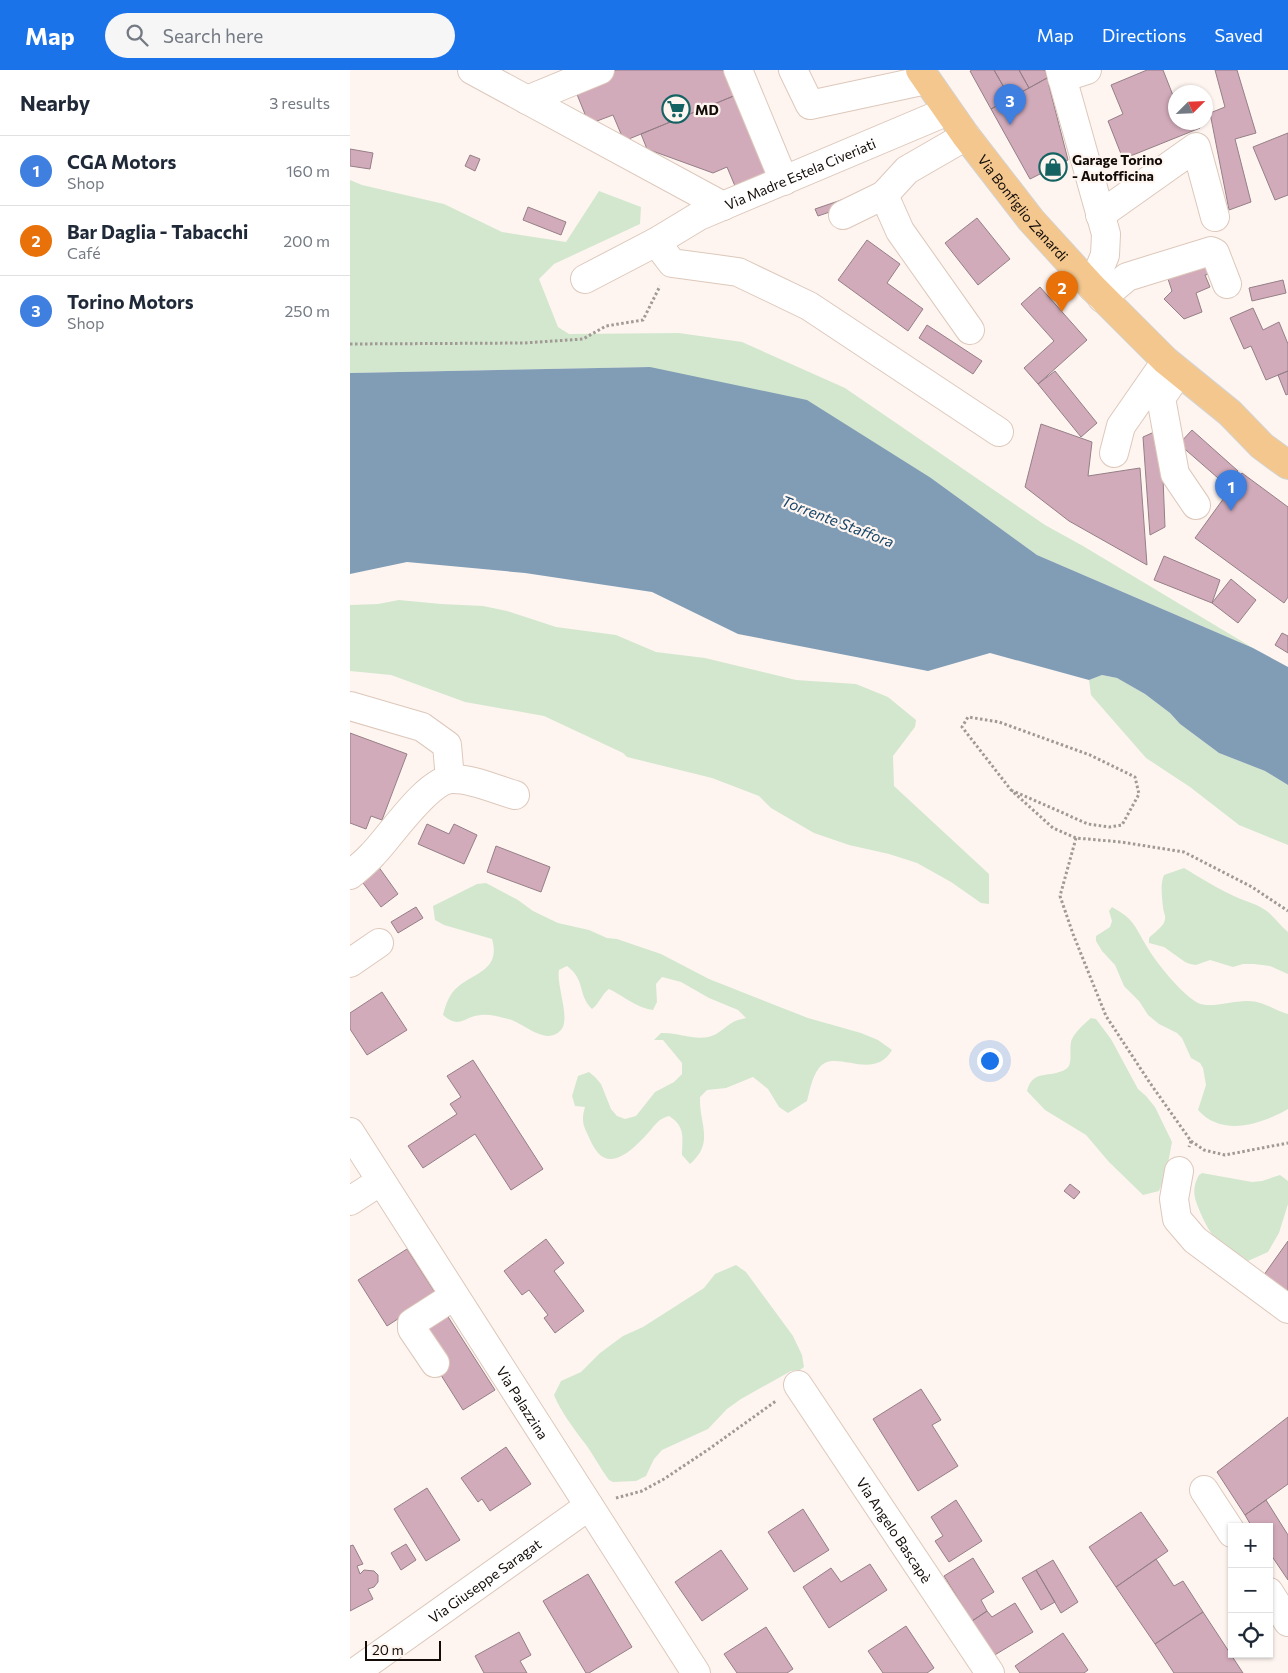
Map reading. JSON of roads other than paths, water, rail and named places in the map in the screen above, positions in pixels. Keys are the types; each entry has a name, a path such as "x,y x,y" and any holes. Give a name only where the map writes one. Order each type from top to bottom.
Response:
{"main road":[{"name":"Via Bonfiglio Zanardi","path":"923,75 966,136 1031,220 1097,292 1172,366 1230,413 1262,446 1288,465"},
{"name":"Via Bonfiglio Zanardi","path":"1230,413 1272,432 1288,444"}],"street":[{"path":"472,70 723,206"},
{"path":"527,100 600,70"},
{"path":"738,70 784,181"},
{"path":"793,70 810,105 874,80 923,75"},
{"path":"1069,73 1100,215 1106,234 1105,256 1097,292"},
{"name":"Via Madre Estela Civeriati","path":"586,279 664,253 699,216 948,111"},
{"path":"843,215 884,195 907,170 966,136"},
{"path":"1100,215 1196,147 1215,217"},
{"path":"884,195 900,231 970,330"},
{"path":"1097,292 1127,277 1212,251 1215,253 1227,284"},
{"path":"664,253 738,272 809,306 999,432"},
{"path":"1114,453 1121,426 1172,366"},
{"path":"1172,366 1162,398 1175,474 1196,504"},
{"path":"350,706 422,727 447,745 450,779"},
{"path":"350,875 374,854 401,820 434,786 450,779 463,780 515,795"},
{"path":"350,963 379,943"},
{"name":"Via Palazzina","path":"350,1132 696,1673"},
{"path":"1178,1171 1174,1199 1177,1219 1195,1240 1288,1310"},
{"path":"350,1200 381,1181"},
{"path":"435,1363 412,1329 412,1323 454,1296"},
{"name":"Via Angelo Bascapè","path":"798,1385 990,1673"},
{"path":"1204,1490 1228,1527"},
{"name":"Via Giuseppe Saragat","path":"354,1673 589,1506"},
{"path":"1273,1598 1288,1622"}],"water":[{"name":"Torrente Staffora","path":"650,367 807,400 931,478 1037,555 1253,648 1288,667 1288,785 1265,771 1219,753 1180,724 1170,713 1145,694 1117,678 1102,675 1089,680 990,653 928,671 738,634 652,592 525,573 407,562 350,574 350,373"}],"place":[{"name":"MD","path":"676,109"},
{"name":"Torino Motors","path":"1010,125"},
{"name":"Garage Torino - Autofficina","path":"1053,167"},
{"name":"Bar Daglia - Tabacchi","path":"1062,312"},
{"name":"CGA Motors","path":"1231,511"}]}
